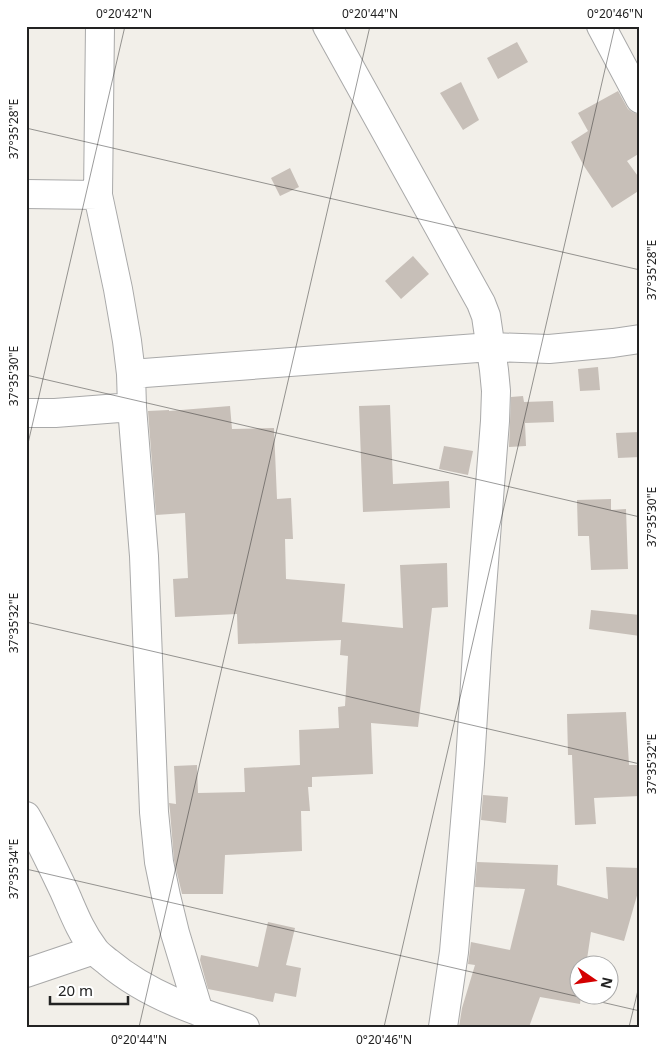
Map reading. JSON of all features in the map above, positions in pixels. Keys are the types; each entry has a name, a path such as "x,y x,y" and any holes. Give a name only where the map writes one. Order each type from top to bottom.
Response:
{"street":[{"path":"100,26 98,195 118,289 131,374 144,556 154,812 159,862 175,933 199,1012"},
{"path":"327,26 482,303 492,347 496,391 493,456 454,952 443,1027"},
{"path":"601,26 640,99"},
{"path":"26,194 98,195"},
{"path":"131,374 492,347 549,349 613,343 640,338"},
{"path":"26,413 55,413 132,407"},
{"path":"26,816 44,848 79,927 94,950 118,970 144,987 199,1012 245,1027"},
{"path":"26,973 94,950"}],"building":[{"path":"517,42 528,62 498,79 487,58"},
{"path":"461,82 479,120 463,130 440,93"},
{"path":"618,91 628,109 640,117 640,153 627,161 640,179 640,190 612,208 584,166 571,142 588,131 578,113"},
{"path":"290,168 299,187 280,196 271,178"},
{"path":"413,256 429,274 401,299 385,281"},
{"path":"598,367 600,390 580,391 578,369"},
{"path":"523,396 524,402 553,401 554,422 525,423 526,446 509,447 511,397"},
{"path":"390,405 393,484 449,481 450,508 363,512 359,406"},
{"path":"230,406 232,429 274,428 277,499 291,498 293,539 285,539 286,579 345,584 342,622 403,628 400,565 447,563 448,607 432,608 418,727 371,723 373,774 312,777 312,787 308,787 310,811 301,811 302,851 225,855 223,894 182,894 174,860 169,803 176,804 174,766 197,765 198,793 245,792 244,768 300,765 299,730 339,728 338,707 345,706 348,656 340,655 341,640 238,644 237,614 175,617 173,579 188,578 185,513 156,515 148,411"},
{"path":"640,432 640,457 618,458 616,433"},
{"path":"444,446 473,451 468,475 439,469"},
{"path":"611,499 611,510 626,509 628,569 591,570 589,536 578,536 577,500"},
{"path":"591,610 640,615 640,636 589,629"},
{"path":"626,712 629,765 640,765 640,796 594,798 596,824 575,825 572,755 568,755 567,714"},
{"path":"483,795 508,797 506,823 481,820"},
{"path":"477,862 558,865 557,885 608,899 606,867 640,868 640,885 624,941 591,932 587,956 568,956 568,1002 540,997 529,1027 459,1027 462,1008 475,965 468,964 471,942 510,950 525,889 475,887"},
{"path":"268,922 295,928 286,965 301,968 296,997 275,993 273,1002 208,989 200,960 201,955 258,967"}]}
